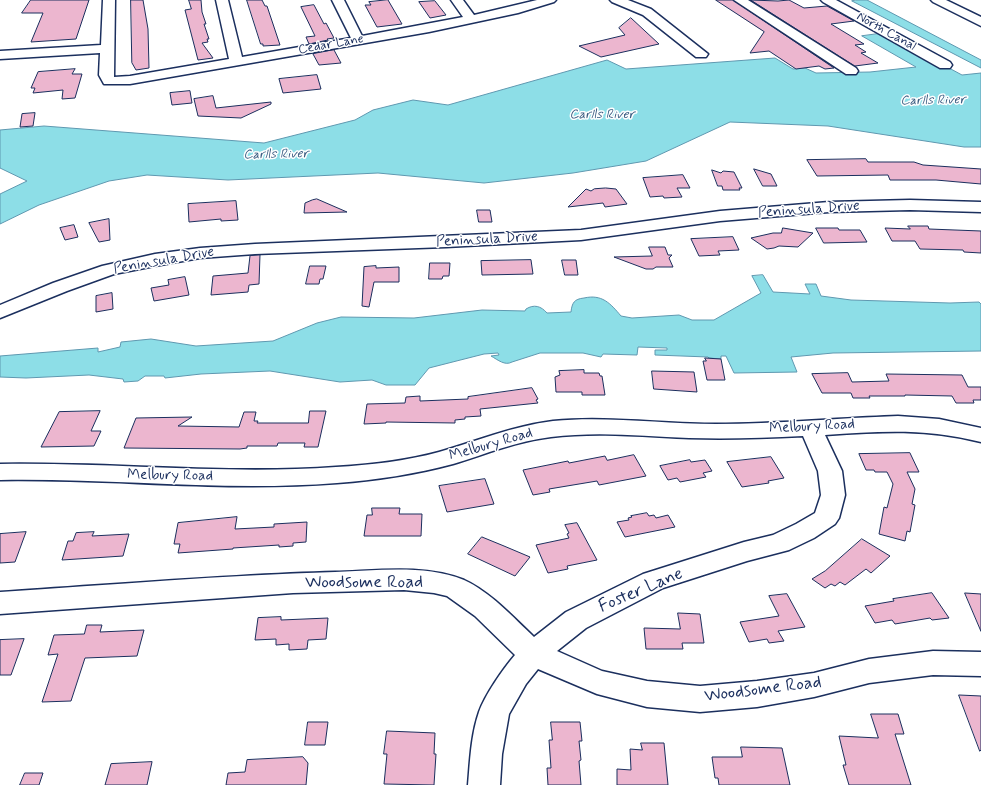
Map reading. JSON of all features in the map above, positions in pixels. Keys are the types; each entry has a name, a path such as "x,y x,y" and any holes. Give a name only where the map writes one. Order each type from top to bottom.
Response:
{"street":[{"path":"0,55 107,48 109,0"},
{"path":"222,0 236,61"},
{"path":"338,0 358,40"},
{"path":"457,0 471,19"},
{"name":"Cedar Lane","path":"107,48 106,75 109,81 130,80 471,19 518,9 550,0"},
{"path":"616,0 647,12 701,54"},
{"path":"740,0 851,71"},
{"name":"North Canal","path":"827,0 945,65"},
{"path":"937,0 981,22"},
{"name":"Peninsula Drive","path":"0,312 60,287 109,270 155,260 200,253 255,249 446,242 581,235 720,216 829,206 910,205 981,208"},
{"name":"Melbury Road","path":"0,472 171,476 284,477 337,475 443,459 529,433 567,427 714,431 811,428 897,422 957,428 981,435"},
{"name":"Foster Lane","path":"484,785 486,754 494,712 516,675 533,654 576,620 653,581 744,552 780,543 805,531 826,518 833,495 830,471 811,428"},
{"name":"Woodsome Road","path":"0,603 293,583 404,580 434,583 455,588 485,608 533,654 597,682 647,694 700,699 757,694 814,685 869,672 912,666 933,664 981,664"}],"water":[{"name":"Carlls River","path":"867,0 981,60 981,68 852,1"},
{"name":"Carlls River","path":"884,33 962,75 981,73 981,147 964,147 828,126 730,122 646,161 573,173 484,183 378,173 228,180 147,175 109,181 39,205 0,224 0,194 27,181 0,168 0,130 44,126 264,143 355,120 373,110 413,100 448,105 607,60 626,69 775,58 793,69 805,68 816,73 870,72 916,67 862,36"},
{"path":"763,275 773,292 810,294 805,284 816,284 821,296 851,300 950,303 979,302 981,304 981,351 833,353 791,357 797,372 734,373 726,356 721,356 721,359 708,357 655,355 655,350 667,350 667,348 638,347 637,355 603,354 601,357 583,353 540,353 509,363 502,362 491,356 499,355 498,353 484,354 429,368 415,385 386,385 372,380 340,382 270,371 201,374 165,378 164,376 145,376 138,381 124,382 123,379 89,375 26,378 0,377 0,356 98,348 98,352 120,347 121,342 151,339 196,346 273,341 317,323 341,317 414,318 482,310 525,311 529,307 535,306 540,307 547,313 571,312 572,306 576,300 590,297 596,297 605,301 621,316 632,318 679,315 692,320 714,320 761,293 752,276"}],"building":[{"path":"31,0 89,0 76,39 31,42 43,13 22,13"},
{"path":"131,0 143,0 148,29 149,68 136,70 132,63"},
{"path":"189,0 201,0 202,12 206,24 204,24 209,39 207,39 208,42 202,43 213,58 198,60 185,10 191,9"},
{"path":"247,0 262,0 265,6 267,6 280,45 263,46 263,44 261,44"},
{"path":"388,0 402,24 377,27 365,5 371,5 369,2"},
{"path":"716,0 733,0 834,68 825,69 819,66 796,69 769,51 750,53 764,32"},
{"path":"751,0 789,0 804,8 827,6 854,21 831,24 864,44 855,45 866,52 861,53 878,63 855,66"},
{"path":"435,1 446,15 430,18 419,2"},
{"path":"314,5 324,24 326,23 334,38 309,44 306,37 315,36 301,7"},
{"path":"631,18 659,44 601,57 579,46 625,35 619,28"},
{"path":"334,50 341,63 319,65 313,54"},
{"path":"75,69 72,74 82,74 75,98 62,99 63,90 33,93 35,88 31,88 38,72"},
{"path":"317,75 321,89 283,93 279,79"},
{"path":"190,91 192,103 172,105 170,93"},
{"path":"213,96 216,108 271,102 271,104 241,118 198,116 194,99"},
{"path":"35,113 33,126 20,127 22,114"},
{"path":"866,159 868,162 914,162 923,165 981,169 981,184 936,180 890,180 888,175 817,176 807,160"},
{"path":"754,169 771,174 777,186 763,186"},
{"path":"712,170 721,173 723,171 734,172 742,188 739,188 740,190 723,190 722,186 718,186"},
{"path":"683,175 690,188 677,188 682,197 650,197 643,178"},
{"path":"586,189 591,191 594,189 616,189 627,204 605,207 603,203 568,207"},
{"path":"317,199 347,212 304,213 305,203"},
{"path":"236,201 238,220 221,221 221,219 189,222 188,204"},
{"path":"477,210 490,210 492,222 479,222"},
{"path":"109,219 110,240 99,242 89,223"},
{"path":"74,225 78,237 65,240 60,228"},
{"path":"908,226 928,226 929,229 981,231 981,253 964,252 963,250 920,249 915,241 892,241 885,228 910,229"},
{"path":"783,228 813,233 798,247 779,246 767,249 751,238 773,233 781,233"},
{"path":"816,228 860,230 867,242 824,243"},
{"path":"733,237 739,250 718,251 720,255 699,256 691,239"},
{"path":"649,247 665,247 668,255 672,255 669,258 673,267 656,267 653,269 646,269 614,257 652,256"},
{"path":"260,255 259,284 249,285 248,292 211,295 213,276 248,273 250,256"},
{"path":"531,260 533,274 482,275 481,261"},
{"path":"562,260 576,260 578,275 565,275"},
{"path":"430,263 450,263 449,276 443,276 442,279 429,279"},
{"path":"310,266 326,266 323,279 320,279 319,284 306,284"},
{"path":"376,266 376,268 399,267 399,282 374,282 369,307 362,306 364,267"},
{"path":"185,277 189,295 154,301 151,288 169,285 168,280"},
{"path":"112,293 113,309 96,312 96,296"},
{"path":"705,358 721,359 725,380 707,380 703,361 706,361"},
{"path":"584,370 584,373 599,373 600,376 602,376 605,395 582,395 582,392 556,392 555,377 560,375 559,371"},
{"path":"652,371 694,372 697,392 654,389"},
{"path":"848,373 852,382 889,381 886,374 962,375 968,387 981,387 981,400 973,400 974,403 956,403 952,396 905,395 853,398 851,393 822,393 812,374"},
{"path":"532,388 538,399 536,400 538,403 480,409 481,416 465,417 465,419 455,420 455,423 386,422 364,424 367,404 405,403 406,397 420,396 420,401 468,399 468,397"},
{"path":"100,411 91,431 101,431 94,446 41,447 59,412"},
{"path":"310,411 326,411 318,447 304,447 305,443 278,443 277,446 247,446 247,448 240,449 124,448 136,418 192,417 178,426 239,427 244,412 256,412 254,421 258,421 257,423 308,423"},
{"path":"910,453 919,472 907,472 915,489 912,504 915,505 910,532 907,531 905,541 879,534 884,507 887,508 893,484 887,472 866,470 859,454"},
{"path":"634,455 646,476 599,485 597,481 549,489 550,492 533,495 523,470 568,461 569,463 605,456 607,460"},
{"path":"771,457 784,478 768,481 769,483 742,487 727,462"},
{"path":"690,460 691,462 705,460 712,471 703,473 706,477 680,482 677,478 668,480 660,466"},
{"path":"485,479 494,504 447,512 439,486"},
{"path":"372,508 400,508 399,514 422,514 421,536 364,536 367,515 372,515"},
{"path":"647,513 649,516 654,515 656,518 668,515 675,527 625,537 617,522 629,520 628,518 632,517 631,516"},
{"path":"237,517 235,529 274,527 274,524 307,522 306,542 293,543 293,546 279,547 279,545 178,553 180,544 174,544 178,523"},
{"path":"577,523 597,560 567,566 568,569 548,573 536,545 569,538 567,534 569,533 565,525"},
{"path":"26,532 15,562 0,563 0,534"},
{"path":"94,532 92,536 129,534 123,556 62,560 68,541 73,541 76,533"},
{"path":"482,537 530,557 515,576 468,554"},
{"path":"862,539 890,556 871,573 866,569 845,585 840,582 835,586 831,584 825,588 812,579 825,571"},
{"path":"932,593 949,618 932,620 930,618 895,624 892,620 875,623 865,606 894,601 893,599"},
{"path":"965,593 981,594 981,631"},
{"path":"787,594 805,627 778,631 784,641 769,643 767,639 749,642 740,622 779,616 769,596"},
{"path":"678,613 700,614 704,643 682,643 683,649 646,649 644,628 680,629"},
{"path":"281,617 281,620 328,618 326,639 308,640 307,649 289,650 289,644 276,645 276,639 255,640 258,618"},
{"path":"87,625 102,625 100,632 144,630 137,656 85,658 71,701 42,702 58,654 48,655 54,635 84,634"},
{"path":"24,639 11,675 0,675 0,640"},
{"path":"959,695 981,696 980,751"},
{"path":"871,714 898,714 904,734 895,734 911,785 849,785 843,765 846,765 839,736 878,738"},
{"path":"308,722 328,722 325,745 305,745"},
{"path":"551,722 580,722 582,741 579,741 581,785 548,785 547,768 551,768 549,740 552,740"},
{"path":"387,731 435,733 434,754 436,754 434,785 384,784 387,754 384,754"},
{"path":"641,743 664,743 668,785 617,785 617,769 631,770 630,749 642,750"},
{"path":"741,747 782,748 790,785 719,785 718,778 715,778 712,757 742,757"},
{"path":"303,757 308,763 306,785 226,785 228,773 245,772 247,760"},
{"path":"152,762 147,785 105,785 111,764"},
{"path":"25,773 43,773 39,785 20,785"}]}
